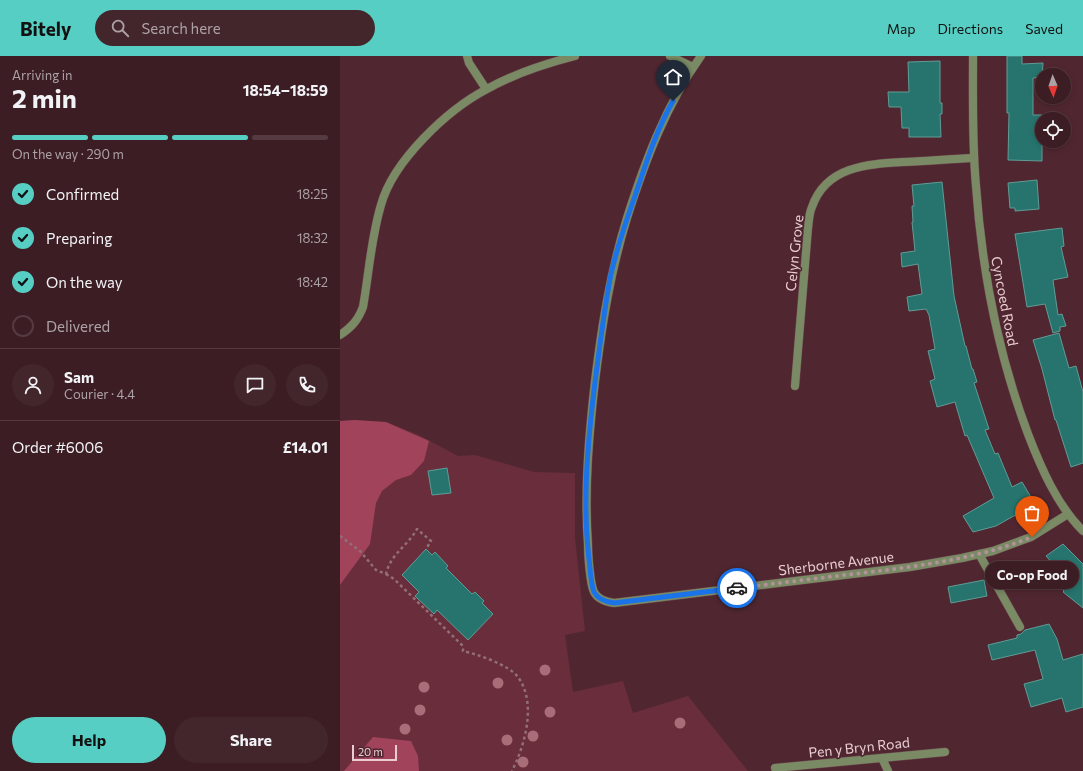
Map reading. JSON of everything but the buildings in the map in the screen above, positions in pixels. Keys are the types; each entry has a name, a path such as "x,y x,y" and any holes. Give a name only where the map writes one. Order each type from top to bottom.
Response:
{"street":[{"path":"467,56 469,63 486,89"},
{"path":"340,335 349,329 358,319 363,307 381,205 387,188 395,173 415,147 461,106 486,89 517,74 575,56"},
{"path":"670,56 693,67 701,56"},
{"name":"Cyncoed Road","path":"973,56 974,158 978,213 986,280 1001,352 1017,403 1035,452 1047,479 1068,514 1083,531"},
{"name":"Sherborne Avenue","path":"693,67 667,112 649,152 627,218 612,273 605,308 590,429 587,492 588,552 594,592 598,597 606,602 614,603 910,567 979,554 1014,544 1032,537 1068,514"},
{"name":"Celyn Grove","path":"795,386 808,228 812,207 820,192 831,179 850,168 869,164 974,158"},
{"path":"979,554 1020,626"},
{"name":"Pen y Bryn Road","path":"775,768 945,752"},
{"path":"882,758 888,771"}],"path":[{"path":"386,574 388,566 396,553 406,545 417,529 431,541 426,549"},
{"path":"340,536 360,551 376,570 394,579 463,646 463,651 497,663 518,676 527,695 527,715 525,734 517,761 512,771"}],"shaded area":[{"path":"355,420 386,422 419,435 458,456 475,455 534,472 575,473 575,538 585,631 565,635 573,692 623,681 633,713 688,696 748,771 340,771 340,421"},
{"path":"355,420 386,422 429,441 424,461 411,475 396,480 382,491 376,503 370,544 340,585 340,421"},
{"path":"373,737 411,741 418,756 419,771 344,771"}],"way so far":[{"path":"737,588 910,567 993,551 1032,537"}],"place":[{"name":"Co-op Food","path":"1032,537"}],"route":[{"path":"673,101 649,152 627,218 612,273 604,315 588,454 588,552 594,592 598,597 606,602 614,603 737,588"}]}
